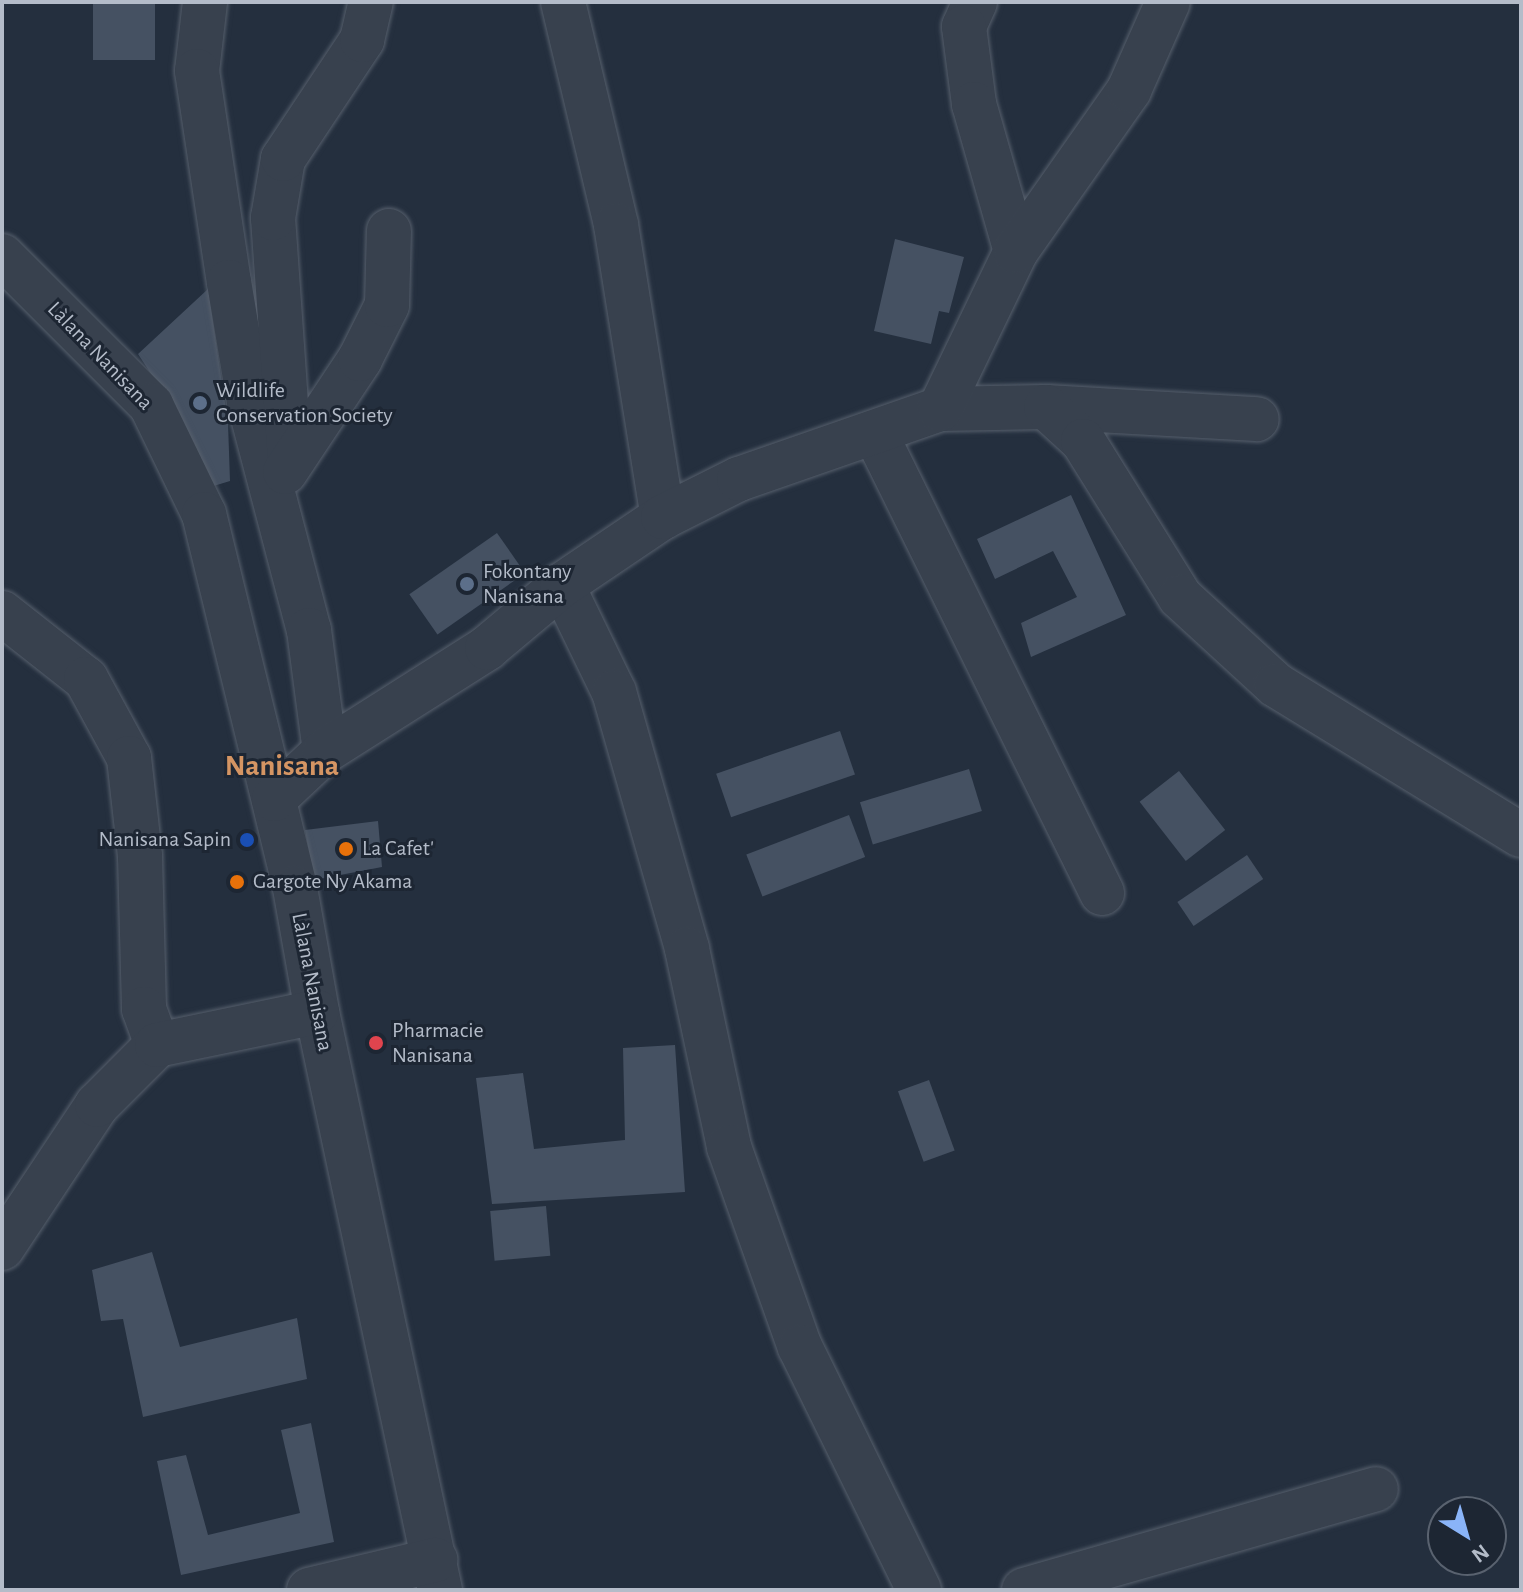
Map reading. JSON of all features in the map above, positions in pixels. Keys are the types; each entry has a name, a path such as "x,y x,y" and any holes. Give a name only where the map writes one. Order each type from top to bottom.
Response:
{"street":[{"path":"205,2 197,71 249,402 309,630 325,751"},
{"path":"280,515 290,461 273,218 283,159 362,40 371,2"},
{"path":"563,2 616,225 663,517"},
{"path":"975,2 964,27 974,104 1016,251"},
{"path":"940,409 1016,251 1129,90 1168,2"},
{"path":"290,461 360,359 387,305 389,231"},
{"name":"Làlana Nanisana","path":"2,256 151,405 204,514 274,799 437,1575"},
{"path":"1046,407 1083,441 1180,597 1276,685 1521,835"},
{"path":"274,799 325,751 487,648 562,585 663,517 739,479 940,409 1046,407 1257,419"},
{"path":"875,433 1102,893"},
{"path":"562,585 614,692 687,949 729,1147 800,1347 919,1590"},
{"path":"2,613 86,679 129,758 140,856 144,1009 157,1045"},
{"path":"2,1248 97,1105 157,1045 317,1012"},
{"path":"1024,1590 1376,1489"},
{"path":"309,1590 437,1575"}],"building":[{"path":"93,2 155,2 155,60 93,60"},
{"path":"895,239 964,257 949,313 939,311 931,344 874,331"},
{"path":"208,289 228,423 230,481 207,488 176,412 138,354"},
{"path":"1071,495 1126,615 1031,657 1021,623 1077,597 1053,551 995,579 977,539"},
{"name":"Fokontany Nanisana","path":"497,533 525,573 437,635 409,594"},
{"path":"840,731 855,774 731,817 716,774"},
{"path":"969,769 982,811 873,844 860,802"},
{"path":"1179,771 1225,830 1186,861 1140,802"},
{"path":"849,815 865,857 762,896 746,854"},
{"path":"378,821 382,867 314,880 305,830"},
{"path":"1247,855 1263,879 1194,926 1177,902"},
{"path":"675,1045 685,1192 492,1204 476,1078 523,1073 534,1149 625,1140 623,1048"},
{"path":"929,1080 955,1150 924,1162 898,1091"},
{"path":"546,1206 550,1256 495,1261 490,1211"},
{"path":"152,1252 180,1347 297,1318 307,1379 143,1417 123,1319 101,1321 92,1270"},
{"path":"311,1423 334,1542 181,1575 157,1461 186,1455 208,1535 300,1513 281,1430"}],"place":[{"name":"Wildlife Conservation Society","path":"200,403"},
{"name":"Fokontany Nanisana","path":"467,584"},
{"name":"Nanisana Sapin","path":"247,840"},
{"name":"La Cafet'","path":"346,849"},
{"name":"Gargote Ny Akama","path":"237,882"},
{"name":"Pharmacie Nanisana","path":"376,1043"}],"district":[{"name":"Nanisana","path":"282,766"}]}
